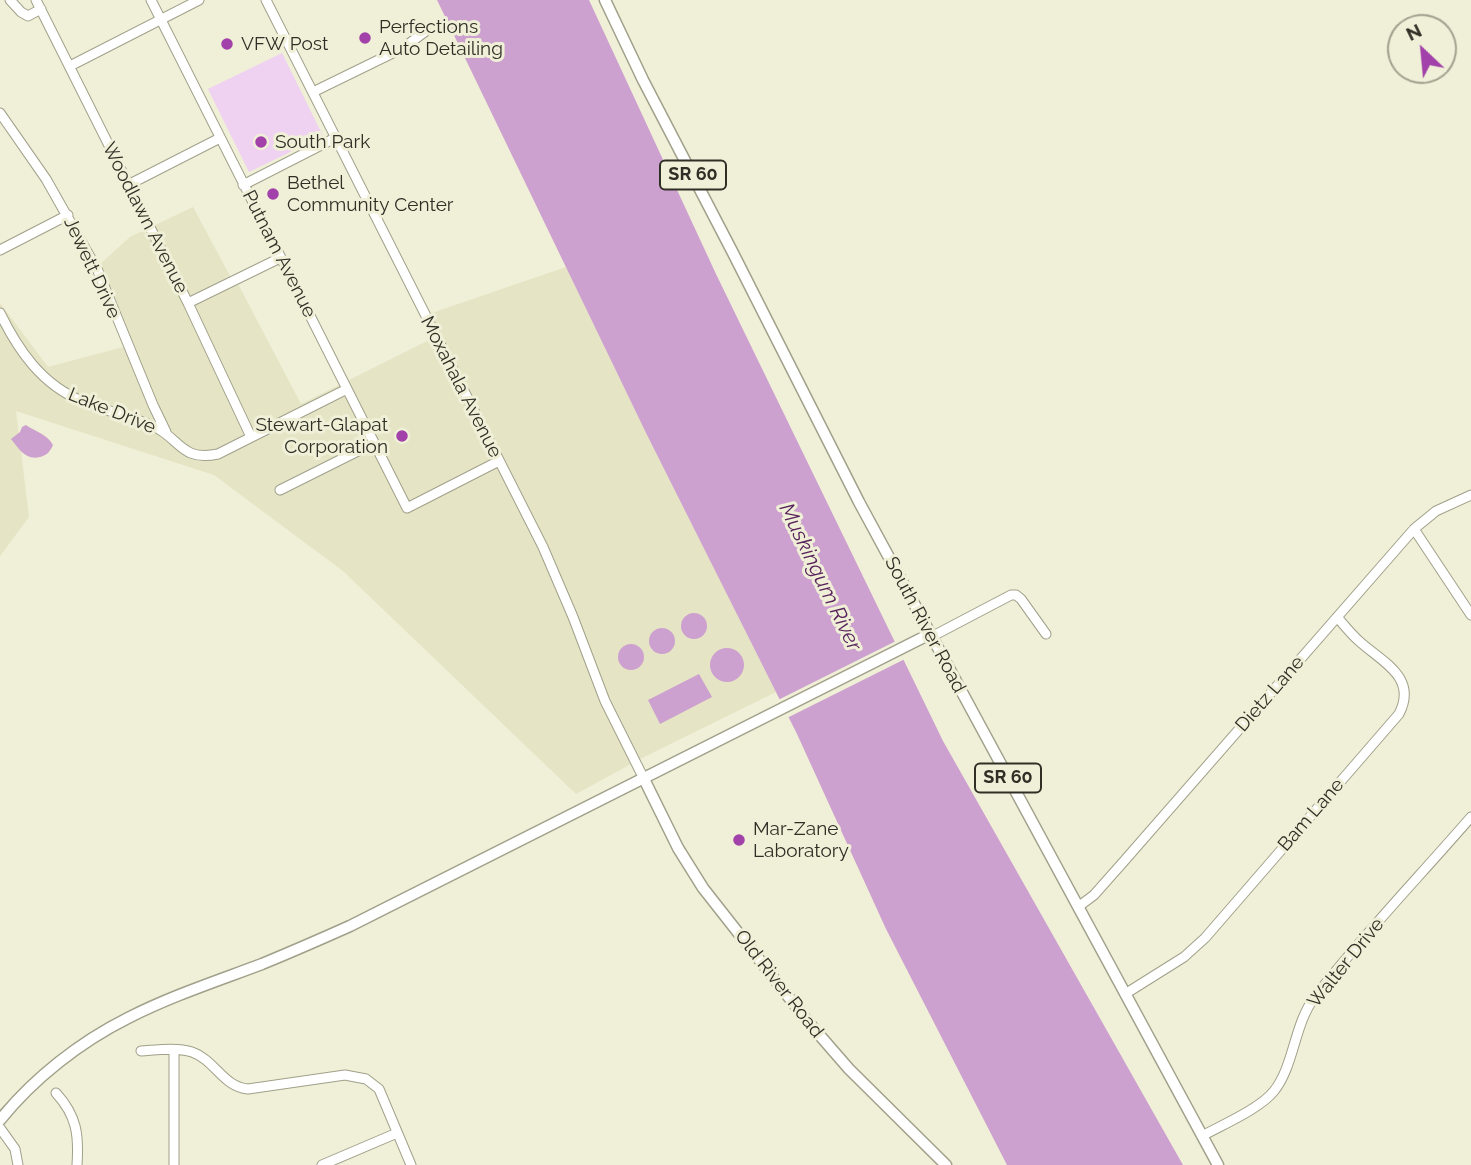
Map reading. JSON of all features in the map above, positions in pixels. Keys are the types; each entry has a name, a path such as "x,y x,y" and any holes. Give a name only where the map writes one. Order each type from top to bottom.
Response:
{"main road":[{"name":"South River Road","path":"605,0 643,80 859,502 1218,1165"},
{"path":"1,1115 66,1057 125,1019 350,926 931,636"},
{"name":"Old River Road","path":"644,779 678,848 703,888 808,1023 849,1069 946,1165"}],"street":[{"path":"10,0 28,16 41,9"},
{"name":"Woodlawn Avenue","path":"36,0 188,303 251,437"},
{"name":"Putnam Avenue","path":"151,0 407,508 499,461"},
{"path":"70,66 199,0"},
{"name":"Moxahala Avenue","path":"266,0 543,547 605,701 644,779"},
{"path":"313,92 403,48 426,31"},
{"name":"Jewett Drive","path":"0,113 46,179 98,271 167,433"},
{"path":"128,185 220,138"},
{"path":"243,185 335,138"},
{"path":"0,250 68,215"},
{"path":"188,303 280,258"},
{"name":"Lake Drive","path":"0,313 25,356 49,382 69,396 167,433 178,446 196,455 218,454 347,389"},
{"path":"280,490 374,443"},
{"name":"Dietz Lane","path":"1078,907 1094,895 1118,869 1414,529 1436,511 1471,495"},
{"path":"1414,529 1471,615"},
{"path":"931,636 1011,595 1021,599 1046,634"},
{"name":"Bam Lane","path":"1125,994 1184,957 1205,938 1399,714 1405,698 1402,682 1393,670 1359,642 1337,617"},
{"name":"Walter Drive","path":"1202,1136 1261,1102 1274,1091 1284,1073 1310,1003 1471,817"},
{"path":"174,1050 174,1165"},
{"path":"141,1051 190,1051 205,1059 239,1088 345,1075 366,1079 379,1089 411,1165"},
{"path":"57,1093 65,1103 77,1132 77,1165"},
{"path":"0,1128 15,1149 18,1165"},
{"path":"322,1165 397,1133"}],"shaded area":[{"path":"282,53 323,136 249,172 208,89"},
{"path":"193,207 231,278 238,284 301,404 439,335 432,313 566,267 776,692 576,794 343,571 214,475 16,411 29,517 0,556 0,303 48,367 131,345 98,266 130,237"}],"water":[{"name":"Muskingum River","path":"437,0 589,0 716,274 943,741 1183,1165 1007,1165 886,929 797,734 647,435"},
{"path":"26,425 51,441 53,445 46,454 35,458 27,456 11,439"},
{"path":"694,613 703,617 707,626 703,635 694,639 685,635 681,626 685,617"},
{"path":"662,628 671,632 675,641 671,650 662,654 653,650 649,641 653,632"},
{"path":"631,644 640,648 644,657 640,666 631,670 622,666 618,657 622,648"},
{"path":"727,648 739,653 744,665 739,677 727,682 715,677 710,665 715,653"},
{"path":"699,674 712,697 660,724 648,700"}],"pier":[{"path":"898,640 907,658 785,719 776,701"}],"place":[{"name":"Perfections Auto Detailing","path":"365,38"},
{"name":"VFW Post","path":"227,44"},
{"name":"South Park","path":"261,142"},
{"name":"Bethel Community Center","path":"273,194"},
{"name":"Stewart-Glapat Corporation","path":"402,436"},
{"name":"Mar-Zane Laboratory","path":"739,840"}]}
